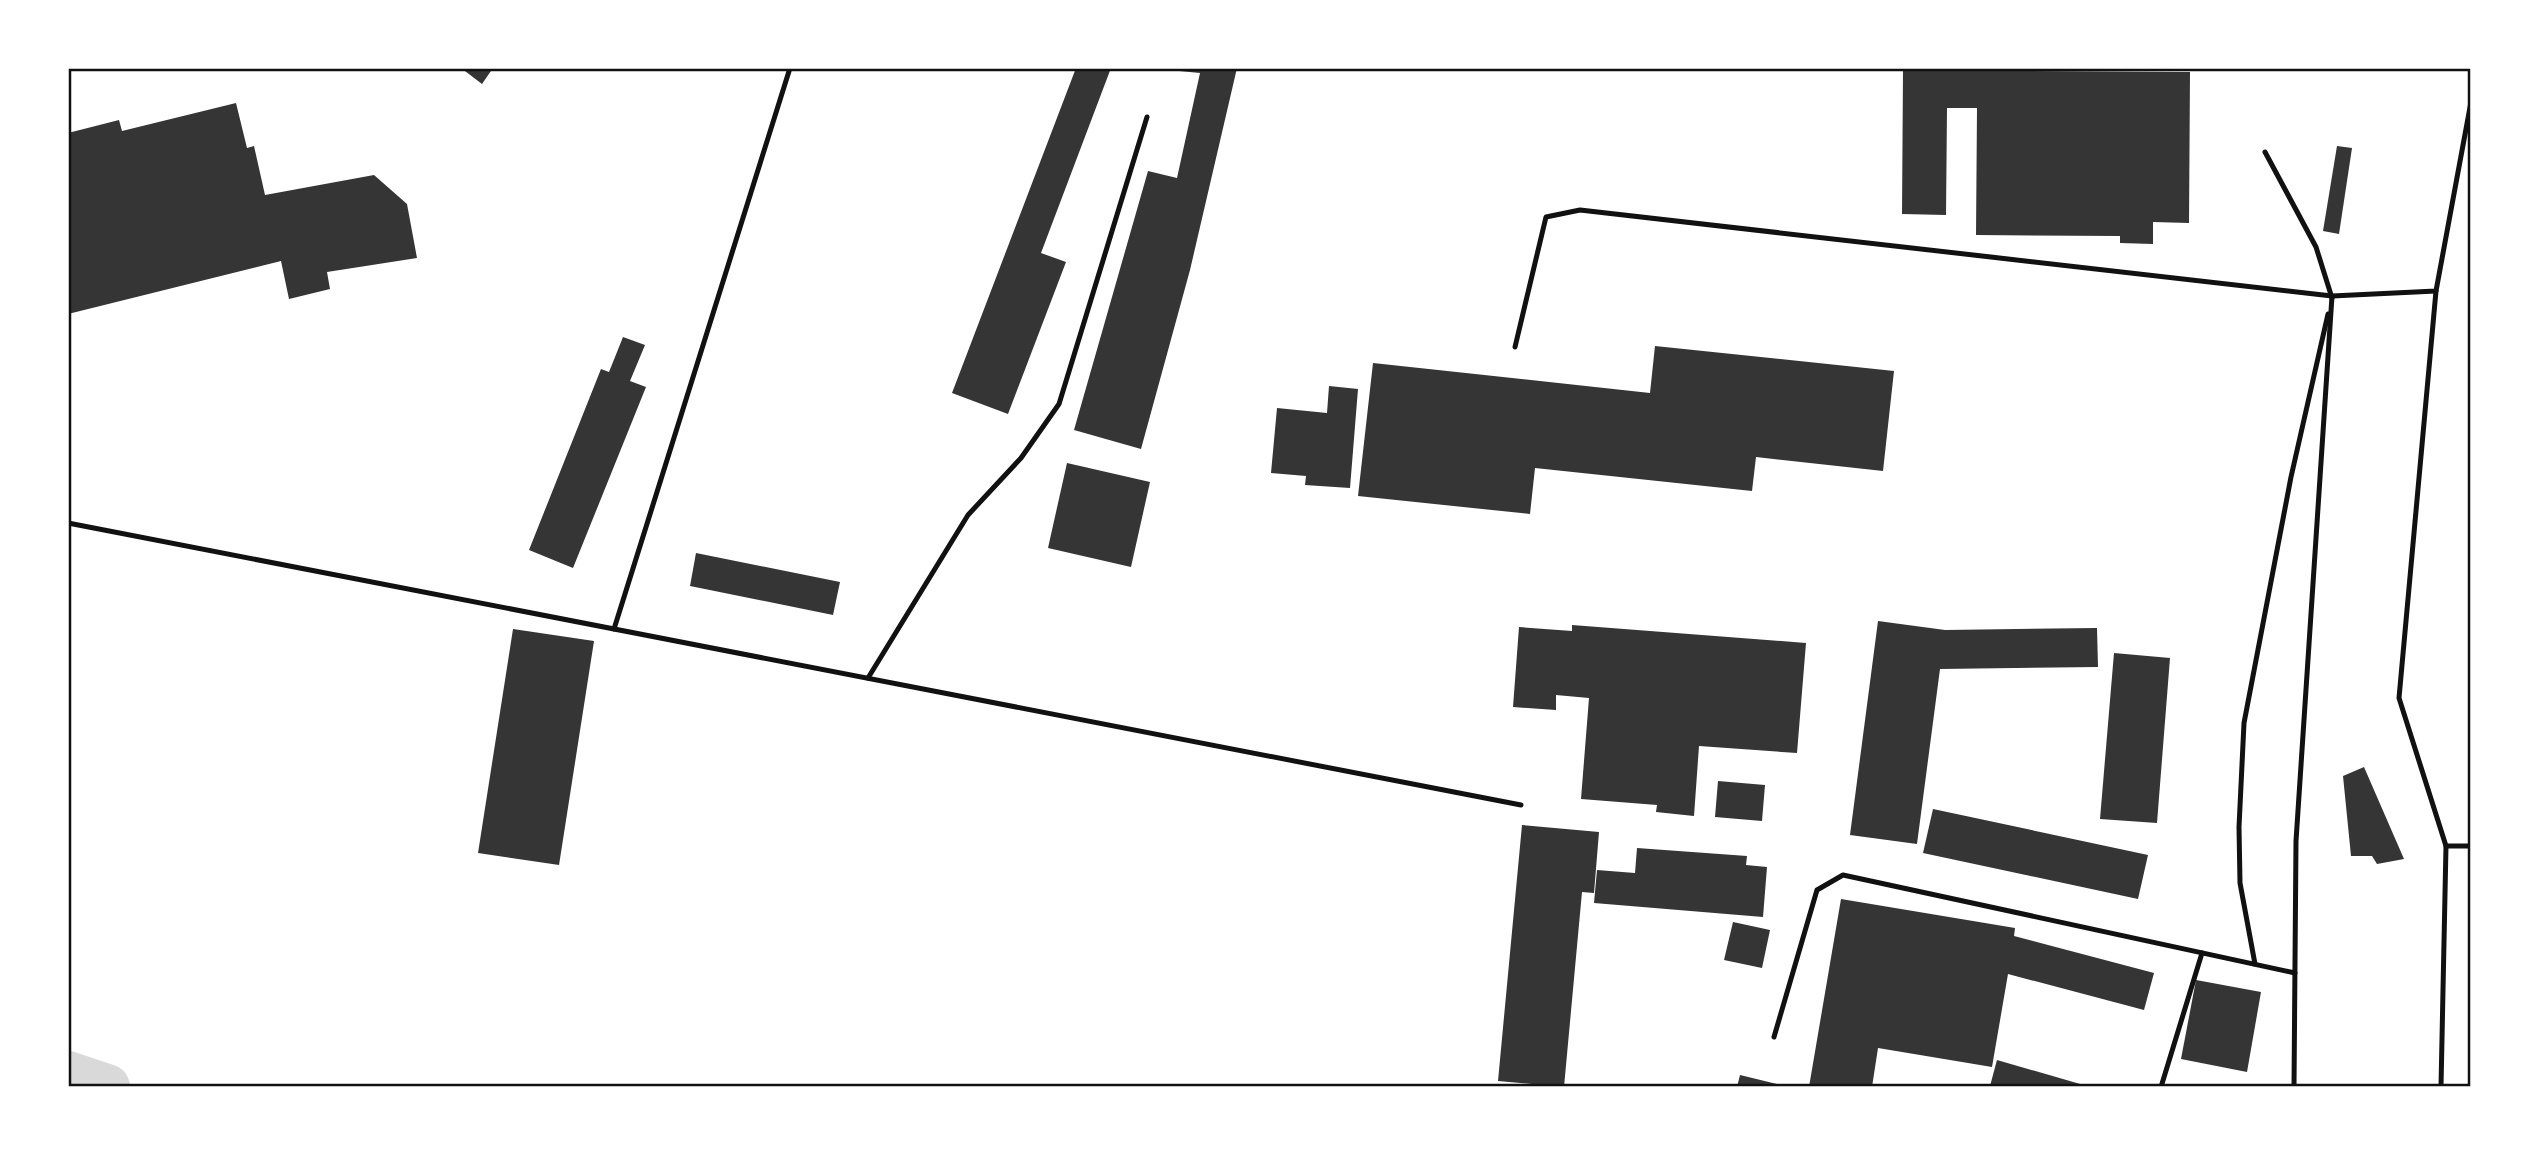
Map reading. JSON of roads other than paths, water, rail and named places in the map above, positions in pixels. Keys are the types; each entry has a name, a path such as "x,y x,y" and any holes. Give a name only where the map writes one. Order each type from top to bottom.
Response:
{"lane":[{"path":"614,629 789,68"},
{"path":"2441,1087 2446,846 2399,698 2436,291 2471,102"},
{"path":"868,678 968,515 1021,458 1059,404 1147,117"},
{"path":"2265,152 2316,247 2332,296 2296,841 2294,1087"},
{"path":"1515,347 1546,217 1580,210 2332,296 2436,291"},
{"path":"2255,964 2239,883 2244,723 2291,477 2332,296"},
{"path":"68,523 1521,805"},
{"path":"2446,846 2471,846"},
{"path":"1774,1037 1817,890 1843,875 2295,973"},
{"path":"2161,1087 2202,953"}],"waterway":[{"path":"68,1074 107,1087"}]}
